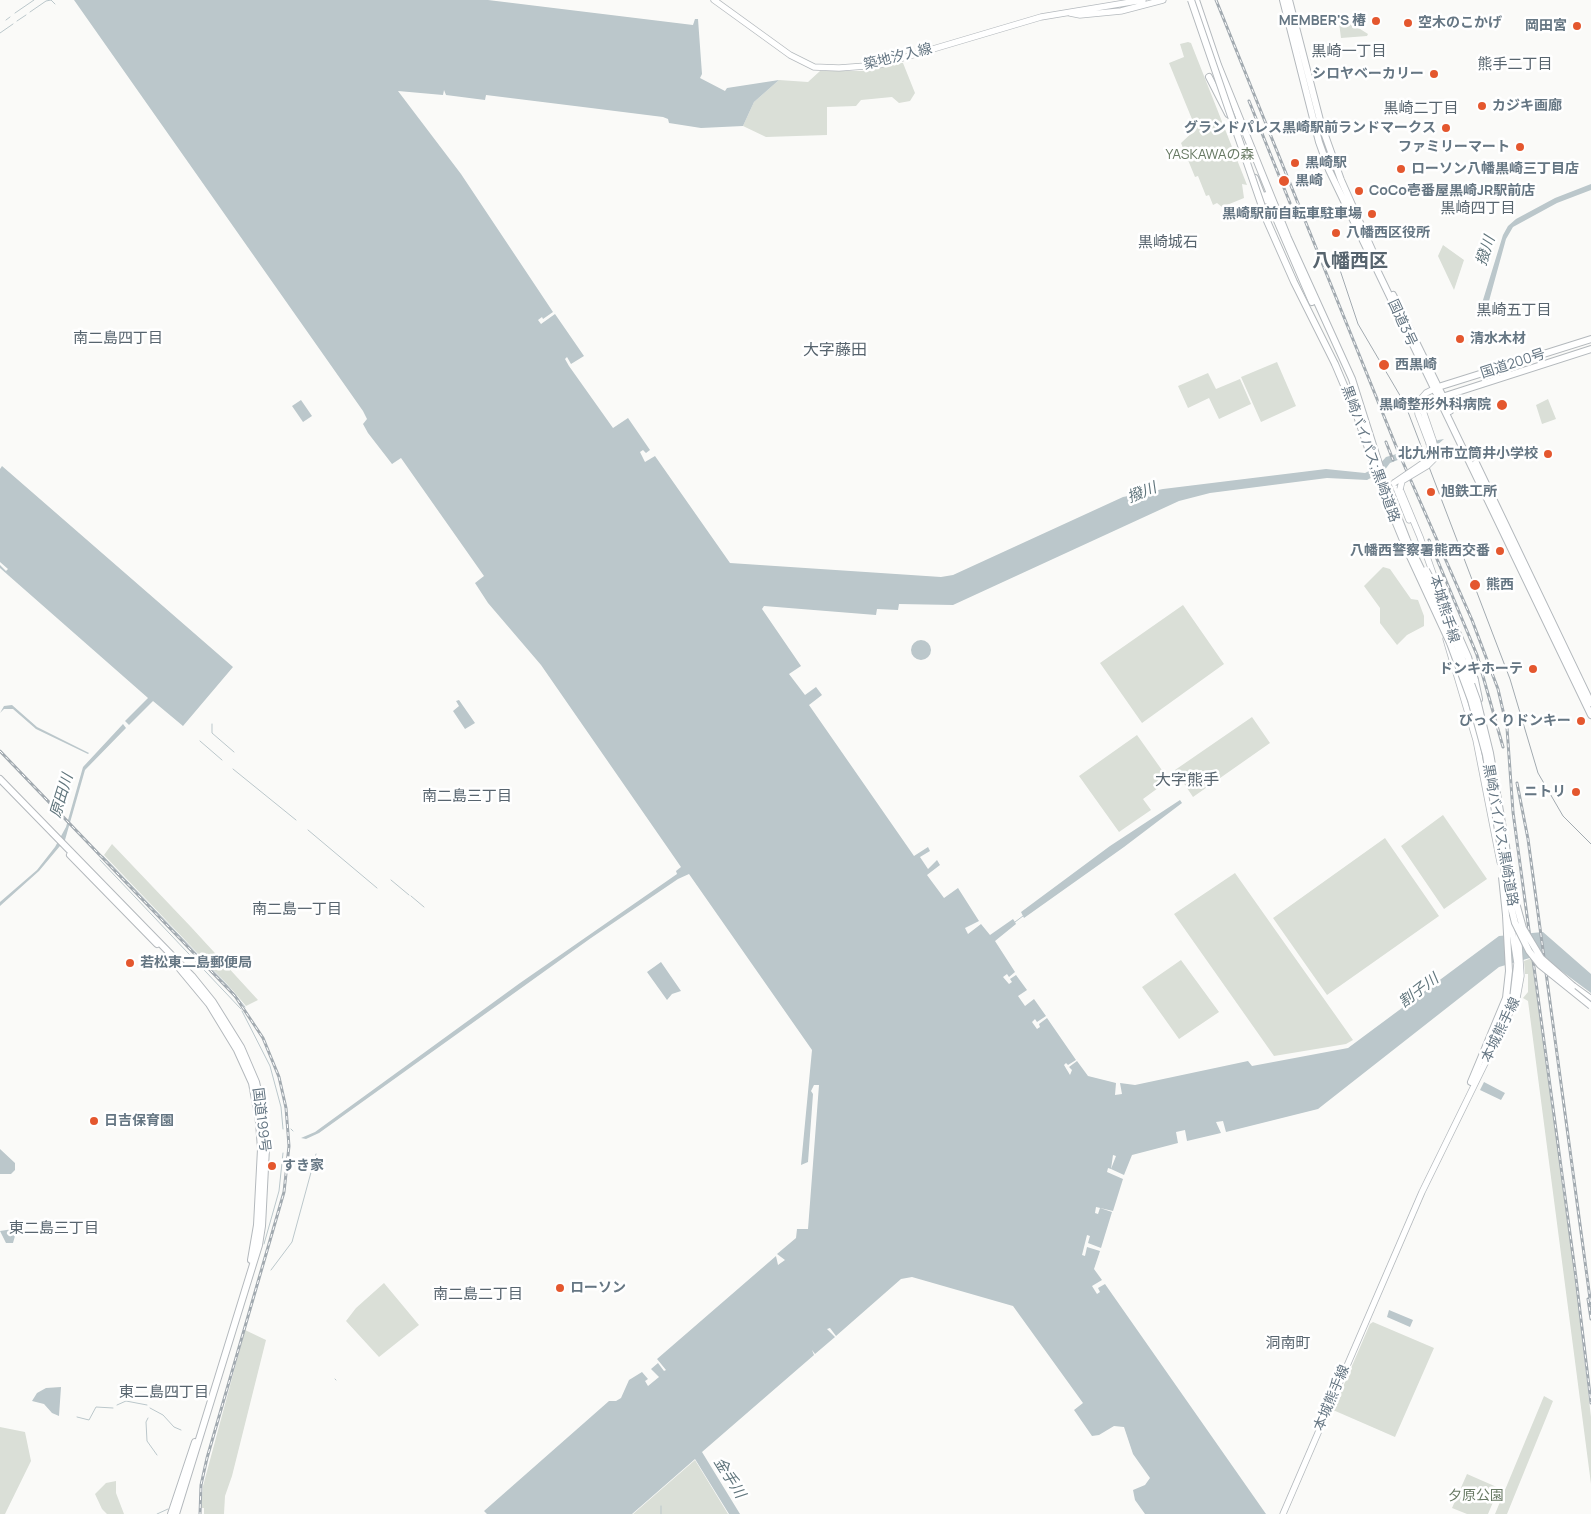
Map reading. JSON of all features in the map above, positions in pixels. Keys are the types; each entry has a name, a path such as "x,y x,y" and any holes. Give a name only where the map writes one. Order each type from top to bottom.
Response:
{"highway":[{"name":"黒崎バイパス;黒崎道路","path":"1191,0 1213,68 1268,221 1294,282 1327,346 1358,416 1394,518 1461,670 1478,722 1493,794 1509,899 1520,933 1540,965 1591,1006"},
{"name":"黒崎バイパス;黒崎道路","path":"1196,0 1218,65 1284,230 1352,379 1396,512 1455,639 1477,700 1490,753 1515,899 1523,928 1537,952 1548,965 1591,999"},
{"name":"国道3号","path":"1283,0 1319,142 1329,170 1591,704"},
{"name":"国道3号","path":"1289,0 1322,124 1341,180 1437,388"},
{"path":"1209,77 1238,131 1300,279 1352,379"},
{"path":"1226,96 1273,226 1327,346"},
{"name":"国道200号","path":"1437,388 1591,339"},
{"name":"国道200号","path":"1442,397 1591,349"},
{"name":"国道3号","path":"1442,397 1591,715"},
{"path":"1396,512 1450,616 1468,656 1475,680 1481,715 1481,727"},
{"name":"国道199号","path":"0,779 192,976 213,1002 240,1047 256,1082 261,1104 266,1148 263,1217 259,1245 176,1514"},
{"name":"国道199号","path":"0,784 189,979 209,1004 237,1050 252,1083 259,1122 261,1148 257,1225 251,1260 171,1514"},
{"path":"1471,1082 1506,998 1509,971 1506,915 1493,794"}],"main road":[{"name":"築地汐入線","path":"714,0 790,55 814,66 839,68 879,65 1041,17 1143,0"},
{"name":"築地汐入線","path":"1068,12 1080,15 1120,11 1163,0"},
{"path":"1394,482 1402,481 1433,462 1436,452 1418,414 1417,403 1421,397 1437,388"},
{"path":"1394,482 1429,459 1432,453 1431,442 1422,408 1429,400 1442,397"},
{"path":"1400,489 1402,481"},
{"name":"本城熊手線","path":"1283,1514 1422,1192 1517,998 1521,986 1496,801 1481,727 1418,538 1400,489 1394,482"},
{"name":"本城熊手線","path":"1394,482 1418,538 1476,740 1515,934"},
{"name":"本城熊手線","path":"1279,1514 1419,1190 1513,997 1519,963"}],"green space":[{"path":"1338,15 1368,34 1367,36 1341,38"},
{"name":"YASKAWAの森","path":"1191,43 1247,185 1242,184 1244,198 1222,207 1217,203 1213,205 1209,195 1206,196 1198,176 1195,177 1181,143 1196,129 1169,63 1184,57 1180,44"},
{"path":"903,63 915,93 910,101 899,103 892,97 861,100 856,106 827,107 827,135 766,137 743,126 754,102 779,80 808,82 820,71 862,71"},
{"path":"1443,245 1464,260 1454,290 1438,256"},
{"path":"1277,362 1296,406 1261,422 1241,377"},
{"path":"1208,373 1216,389 1240,379 1251,404 1219,419 1209,398 1188,408 1178,386"},
{"path":"1548,399 1556,419 1542,424 1536,405"},
{"path":"1383,567 1390,569 1411,599 1418,600 1424,616 1424,626 1407,635 1397,645 1380,623 1380,608 1364,586"},
{"path":"1183,605 1224,664 1142,723 1100,663"},
{"path":"1252,717 1270,743 1193,797 1175,770"},
{"path":"1137,735 1169,780 1143,799 1151,810 1119,832 1079,776"},
{"path":"1443,815 1487,879 1444,909 1401,846"},
{"path":"1385,838 1439,916 1327,995 1273,918"},
{"path":"112,844 258,1000 246,1006 104,855"},
{"path":"1235,873 1353,1040 1346,1044 1274,1056 1174,914"},
{"path":"1532,958 1573,1261 1591,1417 1591,1484 1528,1001 1523,998 1528,992 1528,974 1525,974 1524,961"},
{"path":"1181,960 1219,1012 1179,1039 1142,987"},
{"path":"384,1283 419,1325 379,1357 346,1321 356,1308"},
{"path":"1373,1322 1434,1348 1395,1437 1333,1410 1370,1324"},
{"path":"245,1330 266,1340 232,1476 225,1496 224,1514 204,1514 204,1508 201,1508 203,1486"},
{"path":"1544,1396 1553,1401 1507,1514 1495,1514"},
{"path":"0,1427 25,1432 31,1461 5,1514 0,1514"},
{"path":"695,1460 728,1514 633,1514"},
{"name":"夕原公園","path":"1467,1474 1499,1488 1488,1514 1467,1514 1452,1508"},
{"path":"116,1481 116,1493 124,1514 107,1514 102,1509 95,1494 106,1483"}],"shaded area":[{"path":"74,0 488,0 693,25 695,19 698,19 702,74 700,78 725,91 727,88 779,80 754,102 743,126 701,128 669,123 668,119 663,117 486,95 485,100 446,95 444,90 443,95 398,91 461,174 553,312 538,320 541,324 555,314 584,356 571,364 567,357 565,359 569,366 613,428 628,418 650,450 646,453 643,450 640,452 645,462 655,456 730,563 941,577 953,575 1123,497 1163,489 1326,469 1365,473 1377,467 1386,457 1407,451 1421,451 1438,440 1444,439 1427,454 1408,456 1390,463 1384,471 1367,480 1327,478 1210,493 1179,501 953,605 899,604 898,610 877,609 876,615 764,606 762,609 801,666 789,674 805,695 816,687 822,695 809,705 914,856 928,847 930,851 920,857 928,869 937,860 940,865 927,875 944,898 958,888 979,921 965,928 968,934 981,924 990,935 1013,919 1015,922 1016,924 995,941 1015,972 1009,977 1007,974 1003,977 1009,984 1012,982 1010,979 1016,975 1027,990 1018,996 1025,1006 1034,999 1046,1016 1037,1022 1035,1019 1032,1022 1037,1029 1040,1027 1039,1024 1047,1018 1076,1060 1068,1065 1066,1063 1064,1065 1070,1075 1072,1070 1069,1067 1077,1061 1088,1076 1116,1083 1115,1095 1122,1094 1120,1083 1135,1085 1248,1061 1252,1066 1348,1048 1499,936 1543,932 1591,974 1591,993 1540,955 1499,967 1318,1109 1226,1132 1223,1121 1216,1122 1221,1133 1187,1141 1185,1130 1176,1132 1178,1143 1132,1155 1124,1175 1108,1168 1107,1172 1123,1179 1113,1211 1096,1207 1095,1213 1098,1214 1100,1208 1112,1212 1101,1248 1088,1243 1090,1236 1087,1235 1082,1255 1085,1256 1087,1247 1100,1251 1094,1269 1102,1280 1092,1286 1097,1294 1100,1292 1098,1288 1105,1284 1266,1514 1145,1514 1135,1500 1133,1490 1145,1485 1150,1478 1133,1454 1124,1427 1114,1426 1099,1435 1092,1436 1074,1410 1083,1403 1013,1306 912,1277 901,1279 836,1336 830,1328 827,1329 835,1337 815,1354 812,1350 814,1355 702,1452 740,1514 729,1514 695,1459 632,1514 487,1514 484,1511 609,1401 616,1401 621,1398 629,1380 642,1372 648,1379 645,1381 648,1386 659,1377 651,1369 658,1363 664,1371 666,1370 657,1359 776,1256 778,1265 785,1260 777,1254 796,1238 797,1229 808,1229 819,1085 814,1085 811,1091 813,1094 808,1162 801,1165 812,1050 689,874 678,879 591,938 319,1133 306,1139 301,1138 315,1132 520,983 677,874 676,871 681,867 541,665 488,603 475,583 484,576 401,458 392,464 368,433 363,424 367,419 363,411","holes":["1113,1155 1116,1156 1111,1169"]},
{"path":"1591,184 1591,190 1557,203 1513,227 1506,239 1486,312 1483,314 1479,313 1503,235 1508,226 1516,219 1555,198"},
{"path":"301,400 312,416 303,422 292,406"},
{"path":"2,466 233,667 183,726 153,701 129,725 125,721 148,698 0,568 0,565 6,571 8,569 0,562 0,469"},
{"path":"921,640 928,643 931,650 928,657 921,660 914,657 911,650 914,643"},
{"path":"459,700 475,723 465,729 453,711 459,706 456,701"},
{"path":"12,705 37,727 89,753 36,729 13,709 4,709 0,713 4,706"},
{"path":"123,724 126,728 85,770 65,840 39,871 0,906 0,902 37,870 55,847 66,827 83,767"},
{"path":"1180,800 1182,803 1124,847 1024,918 1021,912 1110,846"},
{"path":"661,962 681,991 672,994 667,1000 647,972"},
{"path":"1484,1082 1505,1093 1501,1100 1480,1090"},
{"path":"0,1149 15,1163 15,1170 11,1174 0,1174"},
{"path":"23,1220 18,1236 15,1236 13,1243 6,1243 0,1231 13,1229"},
{"path":"1389,1310 1413,1320 1410,1327 1387,1317"},
{"path":"61,1387 59,1416 52,1413 44,1404 32,1401 37,1393 46,1388"}],"waterway":[{"path":"15,13 34,0"},
{"path":"30,12 46,1 51,0 55,4"},
{"path":"17,21 26,15"},
{"path":"6,20 10,17"},
{"path":"0,33 13,24"},
{"path":"212,724 212,733 234,752"},
{"path":"200,741 222,760"},
{"path":"233,769 296,820"},
{"path":"308,830 377,888"},
{"path":"103,856 227,985 245,1007"},
{"path":"100,860 241,1009"},
{"path":"391,880 409,895"},
{"path":"411,896 424,907"},
{"path":"1015,922 1023,916"},
{"path":"242,1011 270,1066 281,1107 283,1129"},
{"path":"264,1244 279,1191 283,1153"},
{"path":"271,1270 292,1242 316,1154"},
{"path":"117,1405 126,1401 147,1405"},
{"path":"77,1417 89,1420 96,1407 113,1408"},
{"path":"150,1408 163,1415 174,1427 181,1430"},
{"path":"148,1418 146,1422 147,1441 157,1455"},
{"path":"661,1506 661,1514"},
{"path":"157,1514 168,1509"}],"tram line":[{"path":"1334,252 1358,324 1405,404 1510,679 1538,773 1563,816 1591,844"}],"railway":[{"path":"1216,0 1398,451 1472,620 1498,689 1507,728 1513,812 1591,1403"},
{"path":"1249,101 1290,203"},
{"path":"1386,442 1393,460"},
{"path":"1429,540 1477,655 1503,747"},
{"path":"0,751 235,996 263,1038 279,1077 286,1108 289,1146 284,1192 207,1458 201,1485 200,1514"},
{"path":"1517,783 1528,839 1591,1306"},
{"path":"1588,1299 1591,1319"}],"place":[{"name":"MEMBER'S 椿","path":"1376,21"},
{"name":"空木のこかげ","path":"1408,23"},
{"name":"岡田宮","path":"1577,26"},
{"name":"シロヤベーカリー","path":"1434,74"},
{"name":"カジキ画廊","path":"1482,106"},
{"name":"グランドパレス黒崎駅前ランドマークス","path":"1446,128"},
{"name":"ファミリーマート","path":"1520,147"},
{"name":"黒崎駅","path":"1295,163"},
{"name":"ローソン八幡黒崎三丁目店","path":"1401,169"},
{"name":"黒崎","path":"1284,181"},
{"name":"CoCo壱番屋黒崎JR駅前店","path":"1359,191"},
{"name":"黒崎駅前自転車駐車場","path":"1372,214"},
{"name":"八幡西区役所","path":"1336,233"},
{"name":"清水木材","path":"1460,339"},
{"name":"西黒崎","path":"1384,365"},
{"name":"黒崎整形外科病院","path":"1502,405"},
{"name":"北九州市立筒井小学校","path":"1548,454"},
{"name":"旭鉄工所","path":"1431,492"},
{"name":"八幡西警察署熊西交番","path":"1500,551"},
{"name":"熊西","path":"1475,585"},
{"name":"ドンキホーテ","path":"1533,669"},
{"name":"びっくりドンキー","path":"1581,721"},
{"name":"ニトリ","path":"1576,792"},
{"name":"若松東二島郵便局","path":"130,963"},
{"name":"日吉保育園","path":"94,1121"},
{"name":"すき家","path":"272,1166"},
{"name":"ローソン","path":"560,1288"}],"district":[{"name":"黒崎一丁目","path":"1349,52"},
{"name":"熊手二丁目","path":"1515,65"},
{"name":"黒崎二丁目","path":"1421,109"},
{"name":"黒崎四丁目","path":"1478,209"},
{"name":"黒崎城石","path":"1168,243"},
{"name":"八幡西区","path":"1350,262"},
{"name":"黒崎五丁目","path":"1514,311"},
{"name":"南二島四丁目","path":"118,339"},
{"name":"大字藤田","path":"835,351"},
{"name":"大字熊手","path":"1187,781"},
{"name":"南二島三丁目","path":"467,797"},
{"name":"南二島一丁目","path":"297,910"},
{"name":"東二島三丁目","path":"54,1229"},
{"name":"南二島二丁目","path":"478,1295"},
{"name":"洞南町","path":"1288,1344"},
{"name":"東二島四丁目","path":"164,1393"}],"water label":[{"name":"撥川","path":"1486,251"},
{"name":"撥川","path":"1142,493"},
{"name":"原田川","path":"62,796"},
{"name":"割子川","path":"1419,991"},
{"name":"金手川","path":"729,1478"}]}
